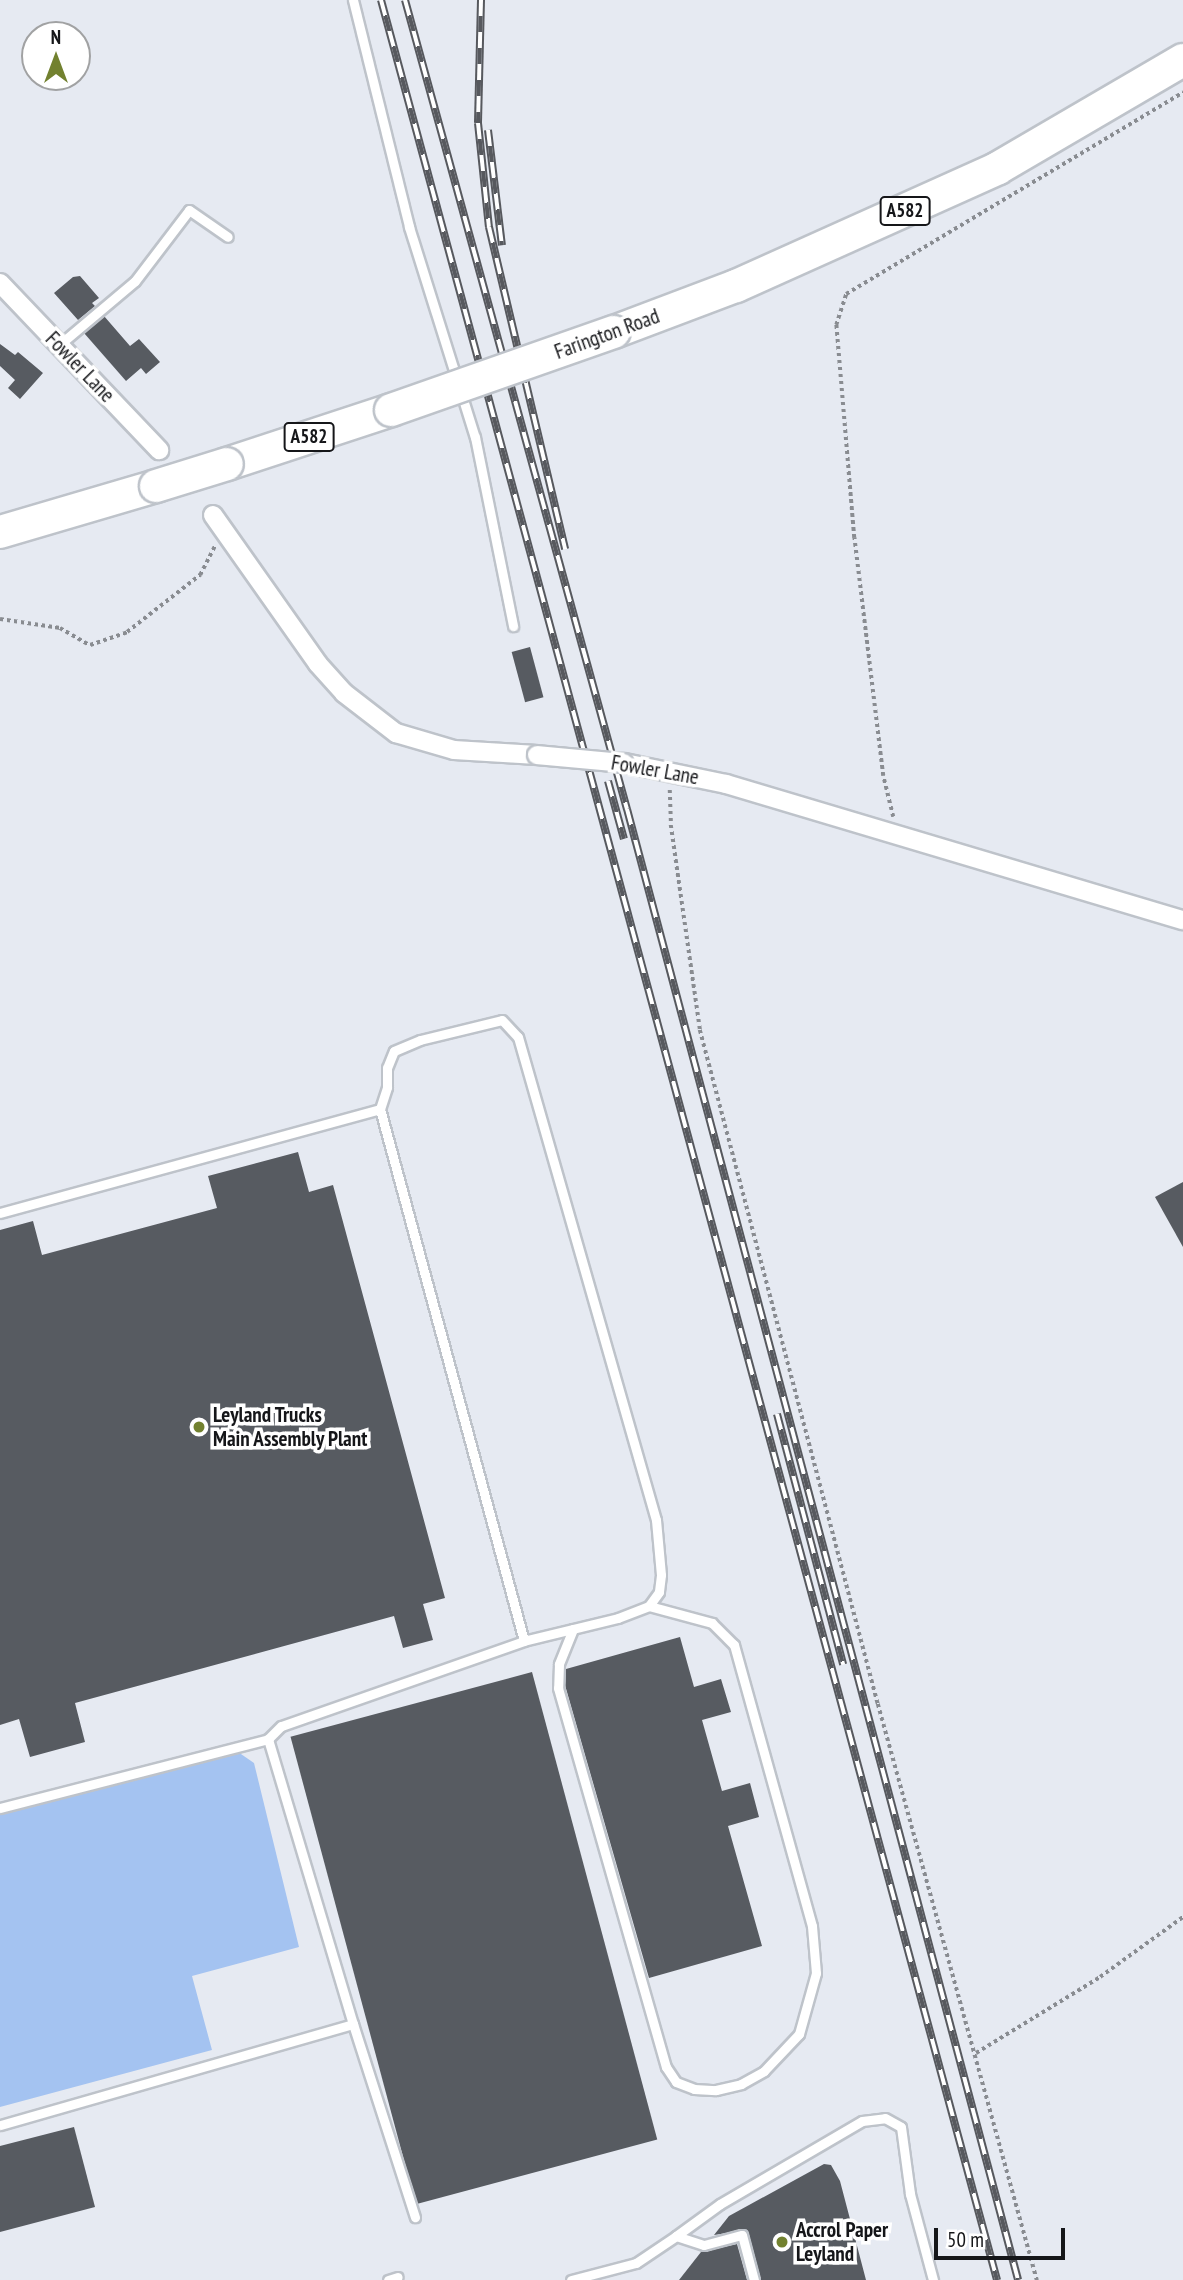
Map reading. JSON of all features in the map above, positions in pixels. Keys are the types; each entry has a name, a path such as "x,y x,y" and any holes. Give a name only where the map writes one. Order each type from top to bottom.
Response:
{"highway":[{"name":"Farington Road","path":"0,532 227,464 391,410 736,286 998,168 1183,60"}],"street":[{"name":"Fowler Lane","path":"0,283 159,450"},
{"name":"Fowler Lane","path":"217,522 318,664 344,693 396,733 454,750 624,763 726,784 1183,920"}],"lane":[{"path":"353,0 409,227 475,437 513,626"},
{"path":"59,345 135,281 188,210 228,237"},
{"path":"524,1641 380,1109 387,1087 387,1068 394,1051 420,1040 502,1020 518,1037 656,1520 661,1575 659,1591 649,1606"},
{"path":"0,1213 380,1109"},
{"path":"0,1808 268,1739 281,1726 524,1641 649,1606 712,1623 734,1645 812,1926 816,1973 799,2034 764,2071 741,2084 716,2090 694,2090 676,2082 666,2067 558,1688 559,1664 573,1629"},
{"path":"268,1739 353,2024 415,2217"},
{"path":"0,2125 353,2024"},
{"path":"571,2280 636,2263 720,2204 862,2121 885,2118 901,2127 911,2194 933,2280"},
{"path":"676,2236 704,2245 742,2235 754,2280"}],"path":[{"path":"898,834 883,776 854,538 836,326 846,294 1183,92"},
{"path":"0,619 60,628 90,645 127,632 200,575 217,522"},
{"path":"670,771 671,825 700,1030 878,1704 1037,2280"},
{"path":"976,2053 1100,1978 1183,1917"}],"shaded area":[{"path":"238,1752 254,1763 299,1947 192,1976 212,2050 0,2107 0,1813"}],"building":[{"path":"80,276 99,298 92,303 95,306 78,320 54,293 73,277"},
{"path":"104,316 130,346 139,339 160,362 146,374 141,368 126,381 84,333"},
{"path":"0,344 15,355 18,352 43,373 20,399 8,388 15,380 0,366"},
{"path":"530,647 543,697 525,702 512,652"},
{"name":"Leyland Trucks Main Assembly Plant","path":"298,1152 309,1192 333,1185 445,1598 423,1604 433,1640 403,1648 394,1616 75,1703 85,1742 30,1757 19,1719 0,1725 0,1230 33,1221 42,1255 217,1208 208,1176"},
{"path":"1183,1182 1183,1247 1155,1197"},
{"path":"680,1637 694,1687 721,1679 731,1712 702,1720 722,1791 750,1783 759,1817 728,1826 762,1946 649,1978 565,1685 566,1669"},
{"path":"532,1672 657,2140 416,2204 291,1737"},
{"path":"74,2127 95,2207 0,2232 0,2146"},
{"name":"Accrol Paper Leyland","path":"824,2164 831,2165 840,2181 866,2280 761,2280 746,2230 714,2235 729,2216"},
{"path":"737,2244 747,2280 679,2280 701,2252"}],"railway":[{"path":"381,0 997,2280"},
{"path":"405,0 627,809 1018,2280"},
{"path":"481,0 478,123 489,227 565,549"},
{"path":"488,130 502,245"},
{"path":"608,781 624,839"},
{"path":"777,1414 843,1664"}],"place":[{"name":"Leyland Trucks Main Assembly Plant","path":"199,1427"},
{"name":"Accrol Paper Leyland","path":"782,2242"}]}
